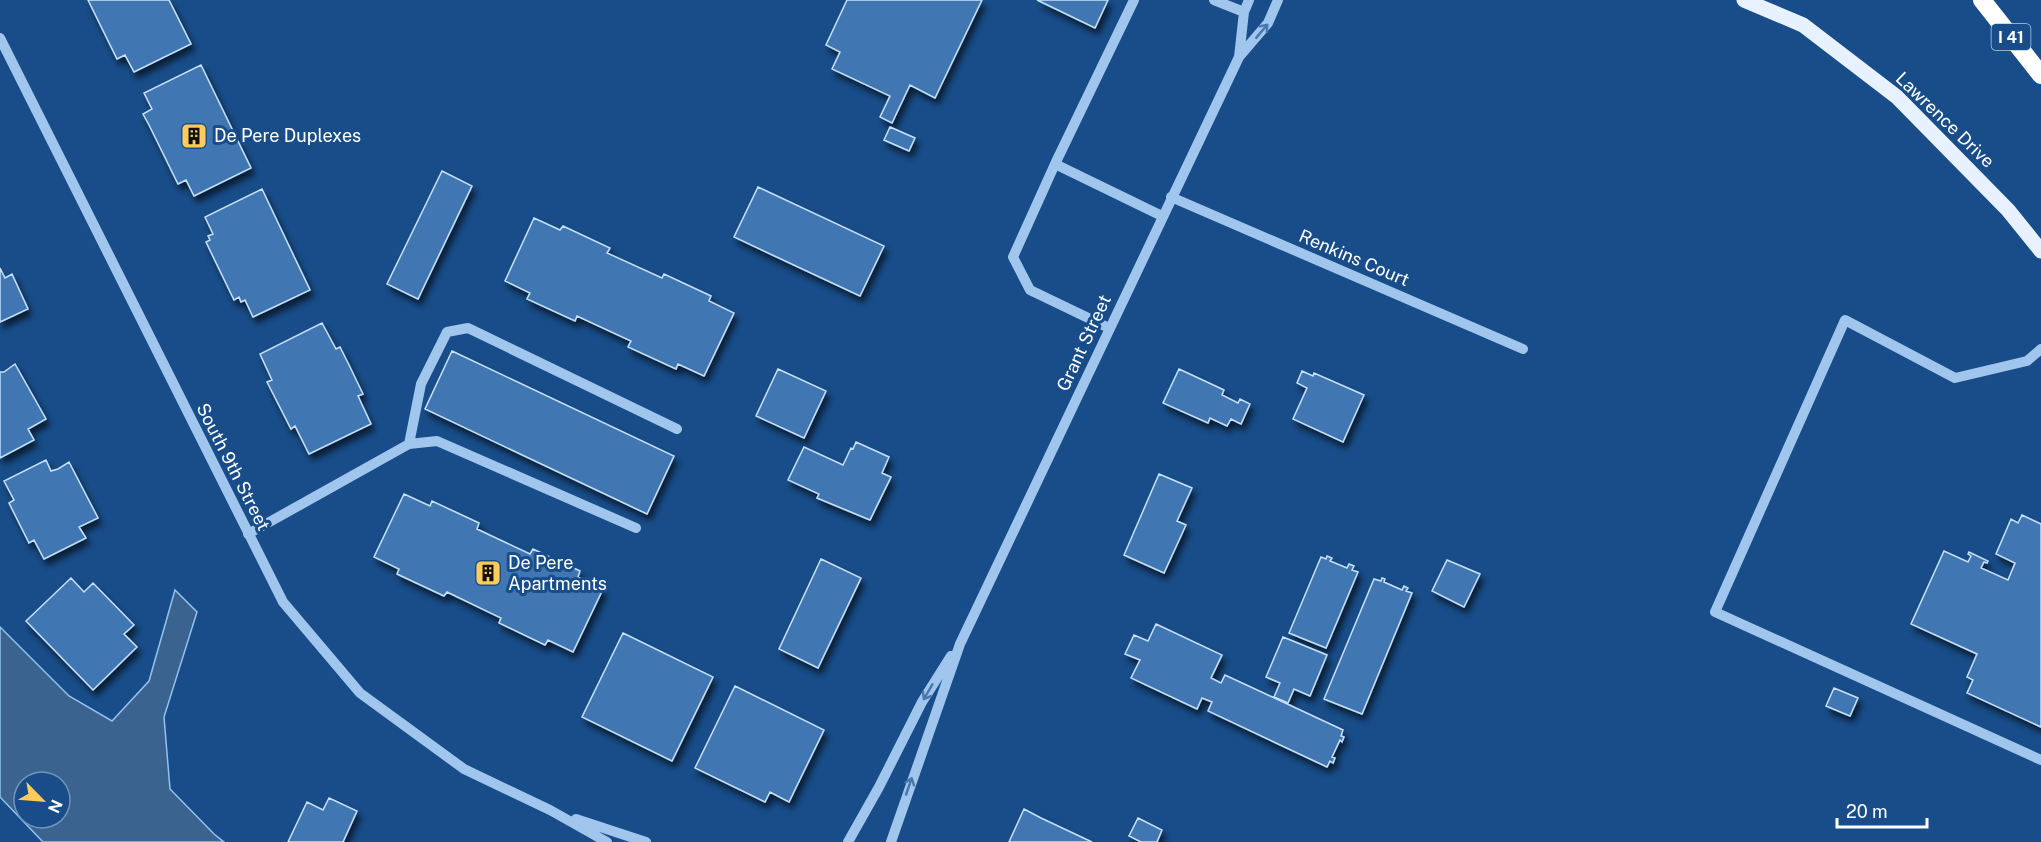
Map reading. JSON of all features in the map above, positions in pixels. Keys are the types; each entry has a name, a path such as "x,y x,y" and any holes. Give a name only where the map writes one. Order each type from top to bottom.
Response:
{"highway":[{"name":"I 41","path":"1982,0 2041,75"}],"main road":[{"name":"Lawrence Drive","path":"1744,0 1803,25 1897,97 2008,210 2041,251"}],"street":[{"path":"1109,328 1030,290 1013,257 1054,164 1134,0"},
{"path":"1214,0 1244,12"},
{"name":"Grant Street","path":"1239,57 1244,12 1249,0"},
{"name":"Grant Street","path":"891,842 960,644 1239,57 1268,23 1278,0"},
{"name":"South 9th Street","path":"0,38 283,602 360,693 464,769 550,810 607,842"},
{"path":"1054,164 1162,216"},
{"name":"Renkins Court","path":"1171,196 1523,349"},
{"path":"2041,349 2027,361 1955,378 1845,320 1714,612 2041,760"},
{"path":"409,444 421,384 447,332 468,328 677,429"},
{"path":"248,534 409,444 437,441 636,528"},
{"name":"Grant Street","path":"848,842 922,702 960,644"},
{"name":"South 9th Street","path":"550,810 645,842"}],"water":[{"path":"175,590 197,612 164,717 170,789 224,842 43,842 32,830 72,830 72,770 12,770 12,810 0,797 0,627 69,696 112,721 149,681"}],"building":[{"path":"88,0 169,0 191,44 134,72 125,55 117,59"},
{"path":"847,0 982,0 935,98 910,85 892,123 880,117 890,96 832,69 840,52 826,45"},
{"path":"1037,0 1108,0 1095,28"},
{"name":"De Pere Duplexes","path":"201,65 251,168 194,196 186,180 178,184 143,114 152,109 144,93"},
{"path":"890,127 915,138 909,151 884,140"},
{"path":"442,171 472,186 418,299 387,284"},
{"path":"758,187 884,246 860,296 734,237"},
{"path":"262,189 310,290 253,317 245,300 241,302 239,297 234,300 206,242 210,240 208,236 213,234 205,217"},
{"path":"534,218 560,230 563,226 610,248 607,253 662,278 664,274 711,296 709,301 734,313 704,376 678,364 676,369 628,347 631,341 577,316 575,321 527,299 530,293 505,281"},
{"path":"0,268 5,278 12,274 28,309 0,322"},
{"path":"322,323 336,349 340,347 350,367 363,394 358,396 371,424 309,454 295,426 291,429 267,382 272,380 260,354"},
{"path":"452,351 674,456 647,514 425,409"},
{"path":"15,364 46,419 28,429 34,440 0,458 0,372 4,372"},
{"path":"778,369 826,391 804,438 756,416"},
{"path":"1179,369 1224,390 1222,395 1238,403 1240,399 1250,404 1241,424 1231,419 1227,426 1210,418 1208,423 1163,403"},
{"path":"1302,371 1313,376 1314,373 1364,395 1343,442 1293,419 1307,388 1297,383"},
{"path":"856,442 889,457 882,473 891,477 870,520 817,498 819,494 788,480 804,447 843,465"},
{"path":"46,460 51,471 69,462 98,518 79,527 86,538 44,559 34,540 29,543 9,503 14,500 4,481"},
{"path":"1159,474 1192,488 1177,521 1186,525 1164,573 1124,555"},
{"name":"De Pere Apartments","path":"404,494 430,506 432,501 479,523 477,529 530,554 533,549 580,571 578,577 603,589 573,652 548,640 545,645 499,623 501,618 447,592 444,596 397,574 399,569 374,557"},
{"path":"2022,515 2041,524 2041,727 1967,693 1973,680 1967,677 1977,654 1911,624 1944,551 1968,562 1971,556 1969,552 1988,561 1984,562 1981,568 2008,580 2015,563 1996,554 2011,519 2018,523"},
{"path":"1327,556 1332,558 1330,561 1347,568 1349,564 1354,566 1352,570 1358,572 1326,648 1289,633 1321,557 1326,559"},
{"path":"821,559 861,578 818,668 779,649"},
{"path":"1447,560 1480,574 1464,607 1432,591"},
{"path":"71,578 84,592 93,583 134,625 124,634 137,647 93,690 26,621"},
{"path":"1382,578 1385,579 1384,582 1402,590 1404,586 1408,588 1406,591 1412,593 1362,714 1324,699 1374,579 1381,581"},
{"path":"1156,624 1222,655 1211,678 1221,683 1225,675 1343,730 1341,736 1344,737 1342,742 1340,740 1332,757 1335,758 1333,763 1330,761 1327,767 1208,711 1212,702 1202,698 1197,709 1131,678 1140,660 1125,654 1134,635 1148,641"},
{"path":"623,633 713,677 672,761 582,717"},
{"path":"1283,637 1327,655 1310,696 1294,689 1288,703 1274,697 1280,683 1266,677"},
{"path":"735,686 824,730 789,802 770,792 765,802 695,768"},
{"path":"1834,688 1858,698 1850,716 1826,706"},
{"path":"329,798 357,811 343,842 288,842 307,802 323,810"},
{"path":"1024,809 1041,818 1092,842 1009,842"},
{"path":"1138,818 1162,830 1157,842 1141,842 1129,836"}],"place":[{"name":"De Pere Duplexes","path":"194,136"},
{"name":"De Pere Apartments","path":"488,573"}]}
